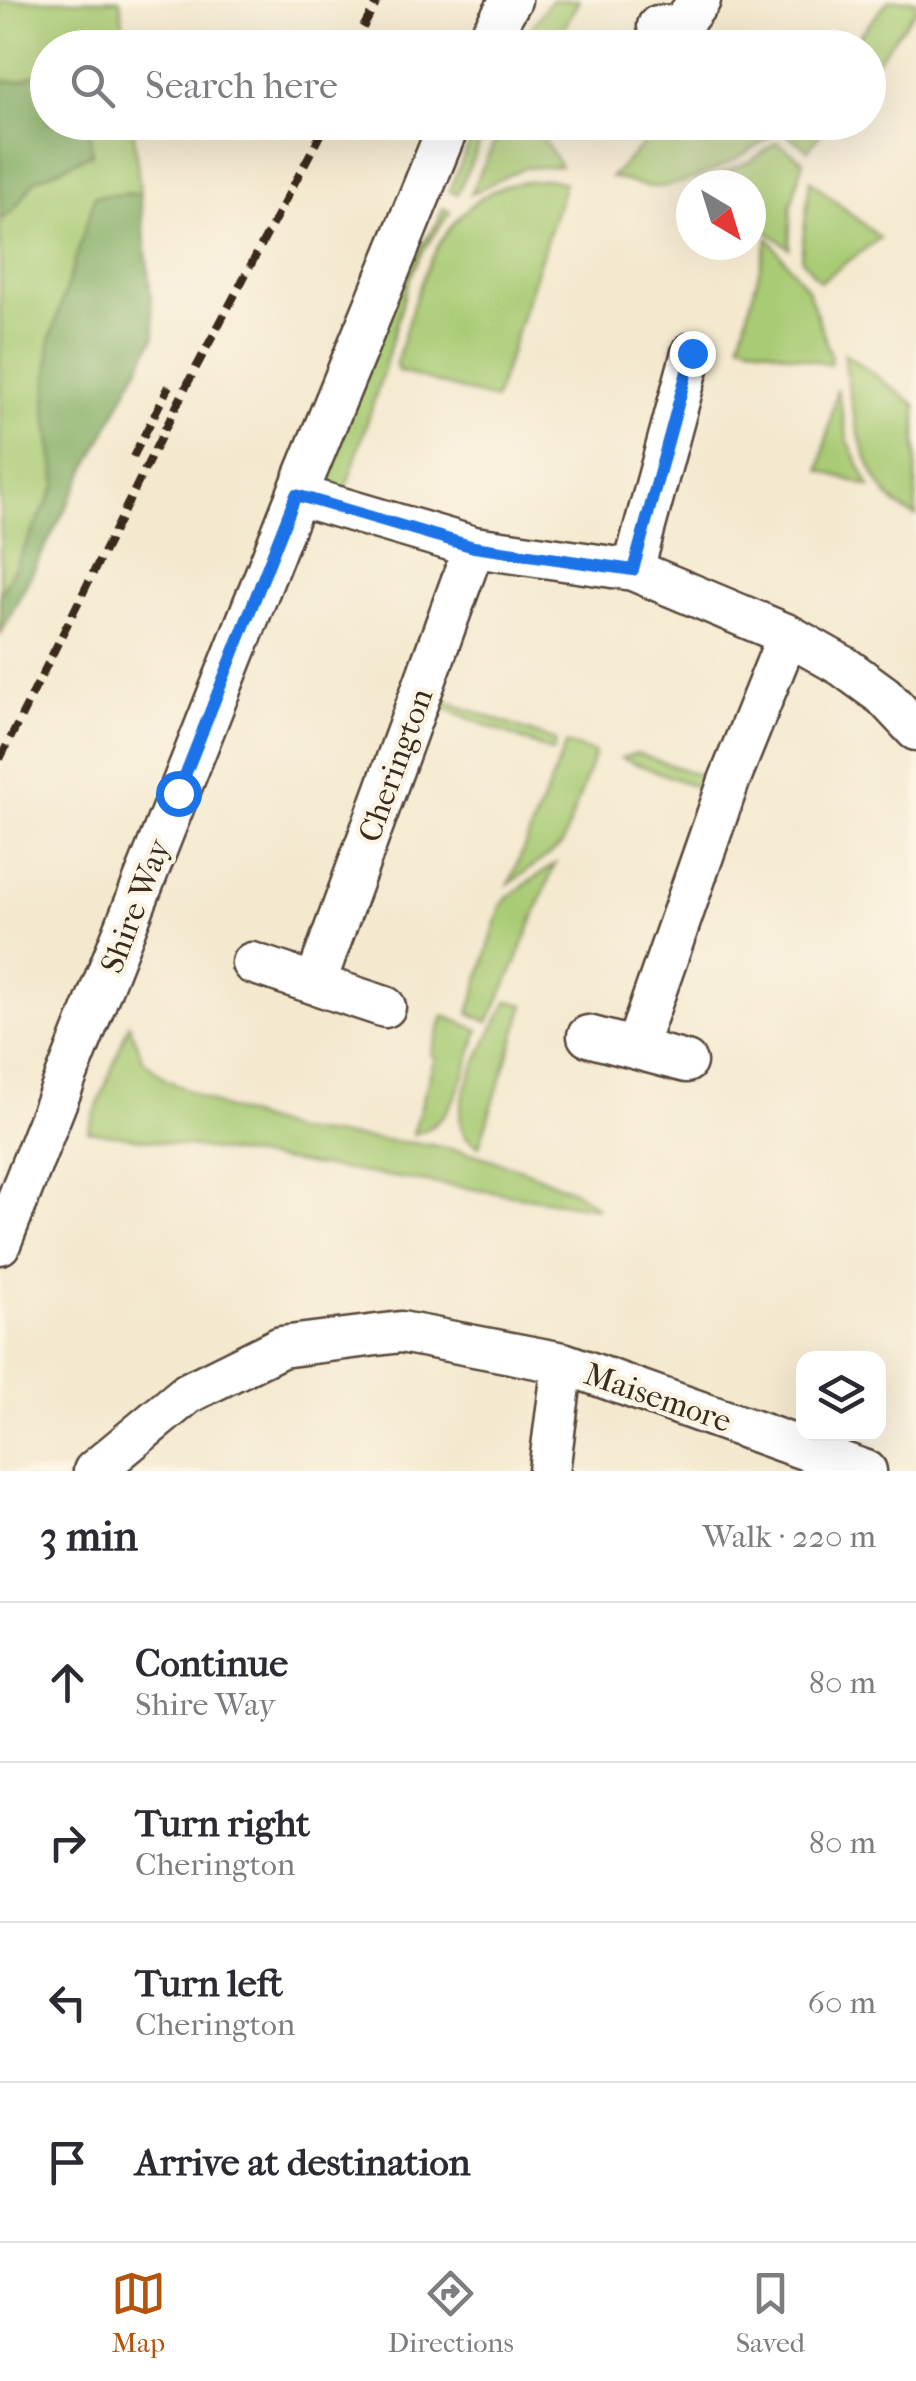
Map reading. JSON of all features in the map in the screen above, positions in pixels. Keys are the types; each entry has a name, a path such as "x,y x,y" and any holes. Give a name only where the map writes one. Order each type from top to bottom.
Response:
{"street":[{"path":"494,30 511,0"},
{"path":"658,26 680,25 700,0"},
{"name":"Shire Way","path":"0,1244 296,495 443,140"},
{"path":"633,570 692,353"},
{"path":"296,495 474,547 633,570 788,635 844,666 884,696 916,730"},
{"name":"Cherington","path":"315,984 474,547"},
{"path":"636,1048 729,781 788,635"},
{"path":"252,963 385,1007"},
{"path":"588,1036 686,1062"},
{"name":"Maisemore","path":"94,1471 188,1393 281,1347 400,1332 563,1363 866,1471"},
{"name":"Maisemore","path":"549,1471 563,1363"}],"green space":[{"path":"0,0 120,0 124,30 30,30 30,140 135,140 140,193 95,196 46,409 57,484 0,595"},
{"path":"551,0 579,0 563,30 531,30"},
{"path":"889,0 916,0 916,9 886,49 886,30 864,30"},
{"path":"30,77 30,140 91,140 92,154 35,180 13,211 0,220 0,81"},
{"path":"471,140 481,140 457,194 449,191"},
{"path":"496,140 543,140 561,166 523,168 470,194"},
{"path":"647,140 764,140 712,170 676,170 676,183 640,185 611,177"},
{"path":"795,140 816,140 808,150"},
{"path":"777,142 803,161 791,205 789,248 766,230 766,170 729,170 751,161"},
{"path":"548,179 565,183 495,400 398,371 396,364 419,287 443,238 459,217 478,200 502,187"},
{"path":"810,180 880,238 820,282 801,258"},
{"path":"140,193 155,336 0,635 0,595 57,484 46,409 50,340 95,196"},
{"path":"443,208 450,212 409,279 344,494 330,479 329,463 407,267 438,222"},
{"path":"768,238 808,290 831,356 830,365 740,342 762,260 766,260"},
{"path":"844,353 916,405 916,516 898,506 872,469 855,421"},
{"path":"837,388 848,441 870,487 820,470"},
{"path":"442,700 556,741 553,752 440,707"},
{"path":"566,744 595,753 562,845 509,884"},
{"path":"636,753 719,782 715,794 621,758"},
{"path":"555,864 488,1022 469,1013 501,906"},
{"path":"508,1001 525,1005 479,1146 462,1129 462,1100 475,1064"},
{"path":"444,1016 479,1030 450,1107 428,1128 413,1134 435,1057 431,1054"},
{"path":"129,1024 143,1060 165,1079 222,1107 294,1131 432,1145 474,1154 578,1193 598,1208 88,1131"}],"railway":[{"path":"362,30 378,0"},
{"path":"0,759 190,379 317,140"},
{"path":"133,457 169,386"}],"route":[{"path":"178,793 296,495 474,547 633,570 692,353"}]}
